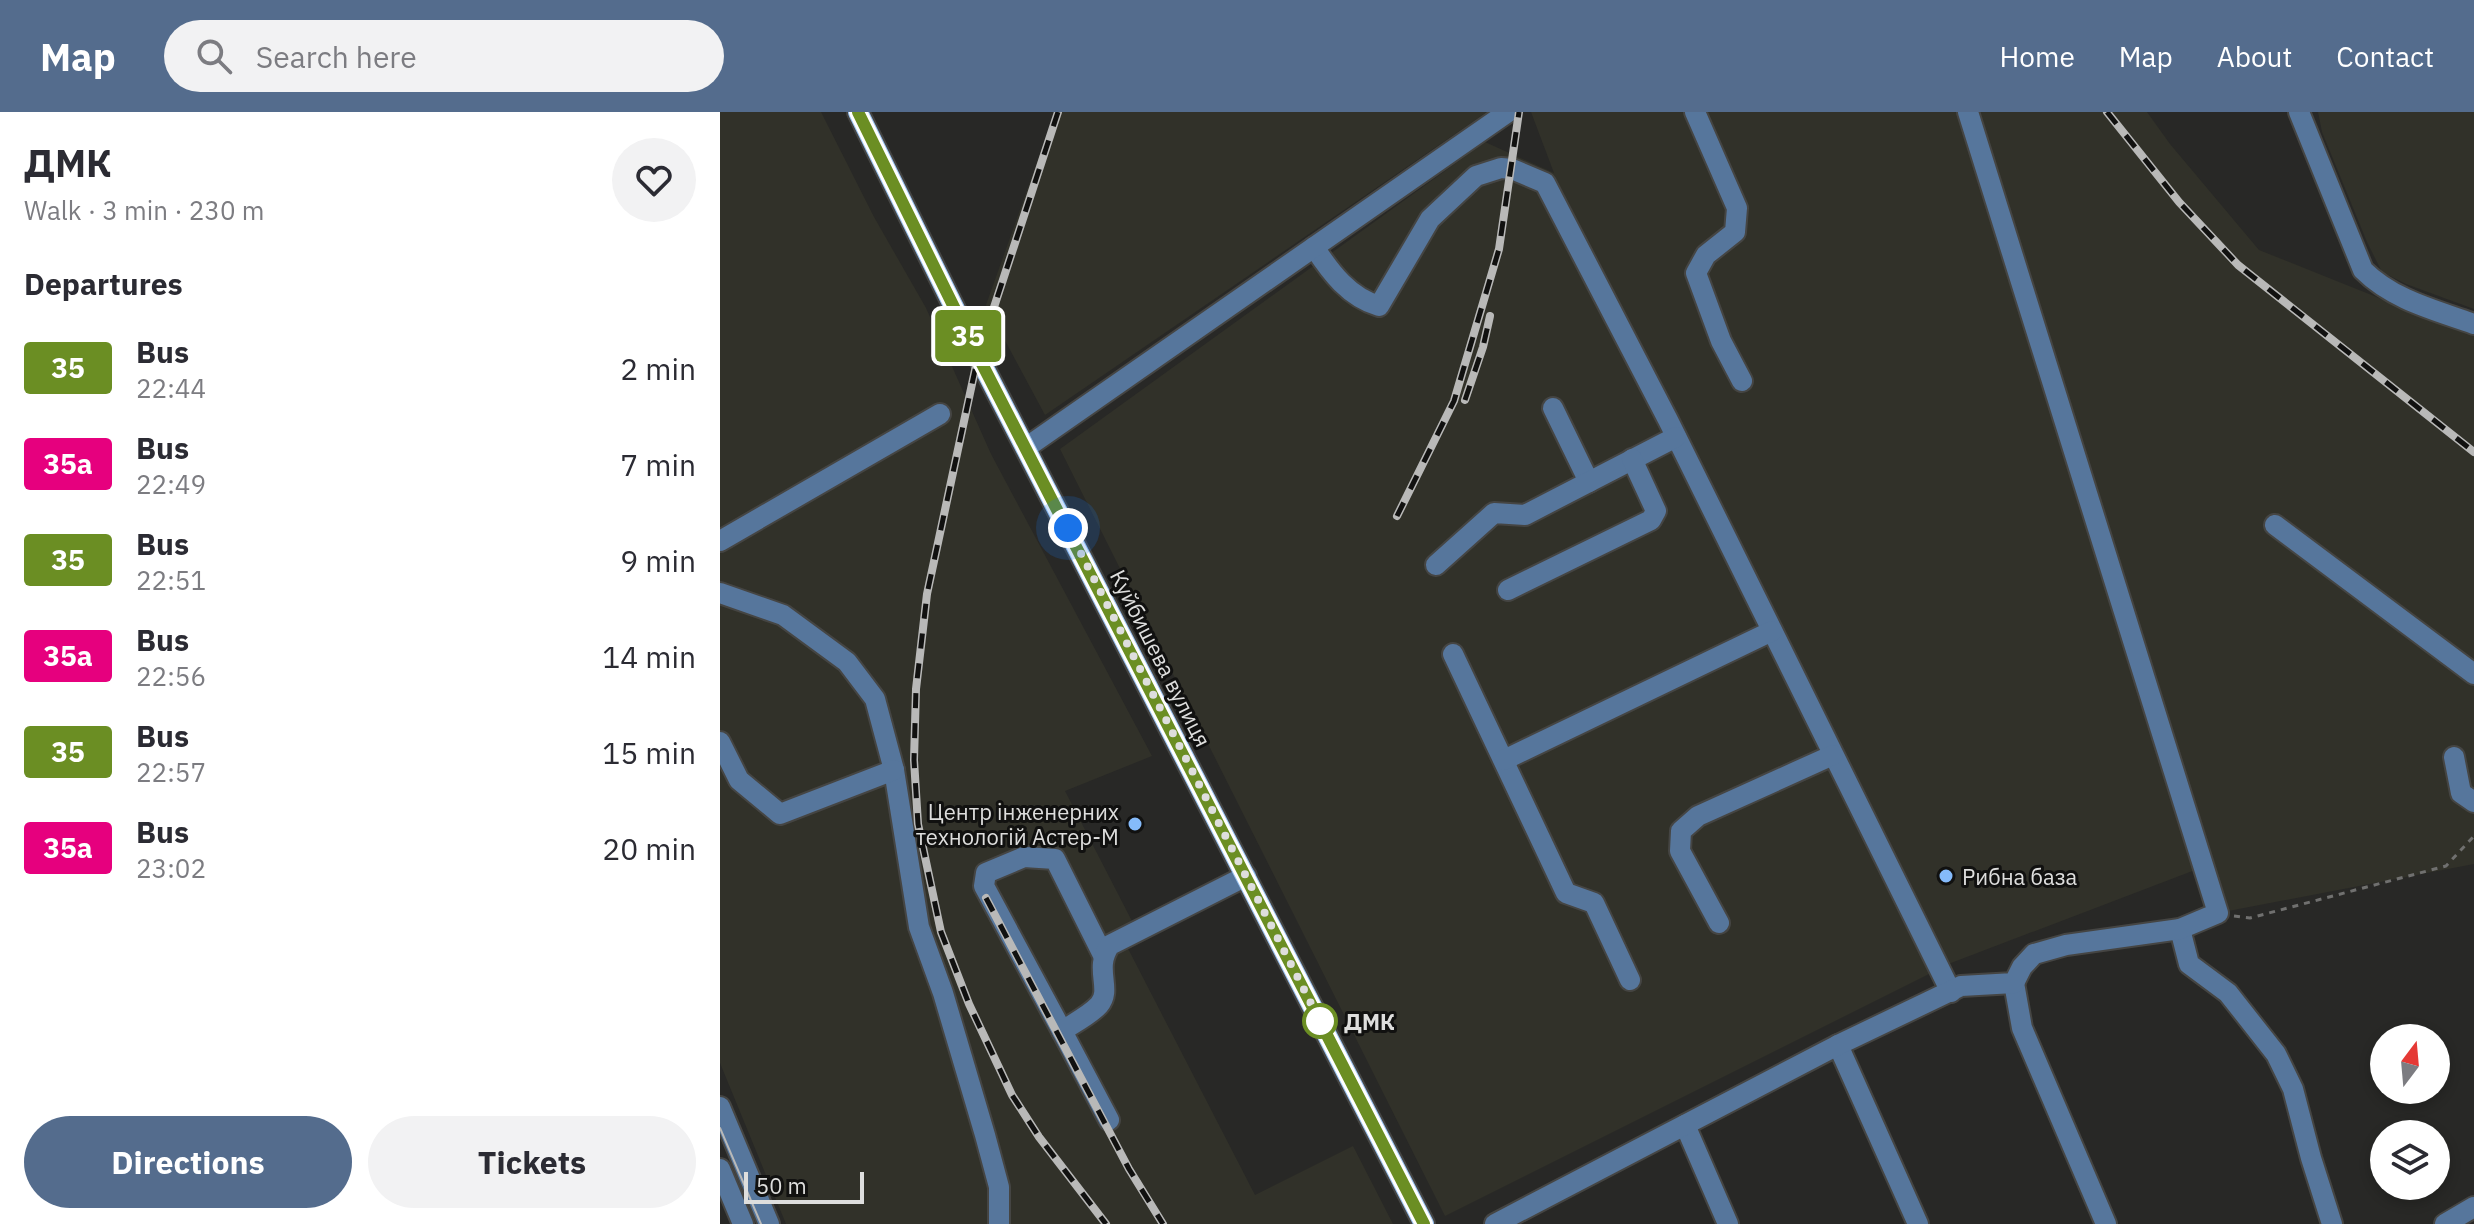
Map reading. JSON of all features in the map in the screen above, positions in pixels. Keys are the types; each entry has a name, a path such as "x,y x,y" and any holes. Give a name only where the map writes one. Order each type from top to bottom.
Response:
{"main road":[{"name":"Куйбишева вулиця","path":"858,112 978,356 1424,1224"}],"street":[{"path":"1027,447 1508,112"},
{"path":"1695,112 1737,208 1735,232 1706,255 1696,273 1721,341 1742,381"},
{"path":"1968,112 2218,913 2180,929 2066,945 2034,954 2022,967 2014,983 2022,1028 2106,1224"},
{"path":"2299,112 2363,270 2378,285 2400,297 2474,324"},
{"path":"1314,247 1332,276 1363,302 1379,306 1430,219 1476,176 1501,168 1512,169 1545,183 1676,437 1951,992"},
{"path":"1553,408 1589,482"},
{"path":"720,541 940,414"},
{"path":"1436,565 1494,513 1525,515 1676,437"},
{"path":"1508,590 1651,520 1656,511 1632,459"},
{"path":"2275,525 2474,674"},
{"path":"720,593 783,615 847,662 875,699 894,770 919,927 943,993 985,1135 999,1187 999,1224"},
{"path":"1504,760 1772,631"},
{"path":"1453,654 1566,893 1594,903 1630,980"},
{"path":"720,742 739,780 780,814 894,770"},
{"path":"1719,923 1680,851 1681,831 1698,816 1833,755"},
{"path":"2454,757 2461,793 2474,802"},
{"path":"1103,955 1055,859 1024,857 986,873 984,886 1109,1120"},
{"path":"1062,1031 1099,1005 1104,995 1101,974 1103,955 1110,945 1246,876"},
{"path":"2180,929 2189,964 2228,993 2276,1054 2293,1089 2332,1224"},
{"path":"1495,1224 1534,1215 1685,1125 1838,1045 1961,986 2014,983"},
{"path":"1838,1045 1918,1224"},
{"path":"720,1107 769,1224"},
{"path":"1685,1125 1728,1224"},
{"path":"720,1169 724,1191 743,1224"},
{"path":"724,1191 751,1179"},
{"path":"2445,1224 2474,1207"}],"path":[{"path":"2218,913 2250,918 2446,866 2474,836"}],"shaded area":[{"path":"720,112 821,112 874,217 926,308 991,454 1152,756 1065,791 1134,925 1120,933 1255,1195 1353,1146 1393,1224 786,1224 720,1063"},
{"path":"1055,112 1487,112 1045,415 986,305"},
{"path":"1531,112 1958,112 2195,870 1951,963 1445,1216 1060,449 1485,142 1554,173"},
{"path":"1980,112 2147,112 2259,250 2474,336 2474,864 2218,913"},
{"path":"2318,112 2474,112 2474,309 2382,272 2322,132"}],"tram line":[{"path":"720,1128 761,1224"}],"railway":[{"path":"1058,112 978,356 927,594 916,689 914,760 918,824 941,932 969,1004 1012,1095 1039,1137 1106,1224"},
{"path":"1397,516 1454,401 1499,249 1519,112"},
{"path":"2107,112 2179,202 2238,265 2474,452"},
{"path":"1465,400 1490,316"},
{"path":"986,898 1129,1169 1163,1224"}],"bus line":[{"name":"35","path":"858,112 978,356 1424,1224"}],"place":[{"name":"Центр інженерних технологій Астер-М","path":"1135,824"},
{"name":"Рибна база","path":"1946,876"},
{"name":"ДМК","path":"1320,1021"}],"route":[{"path":"1068,528 1320,1021"}]}
